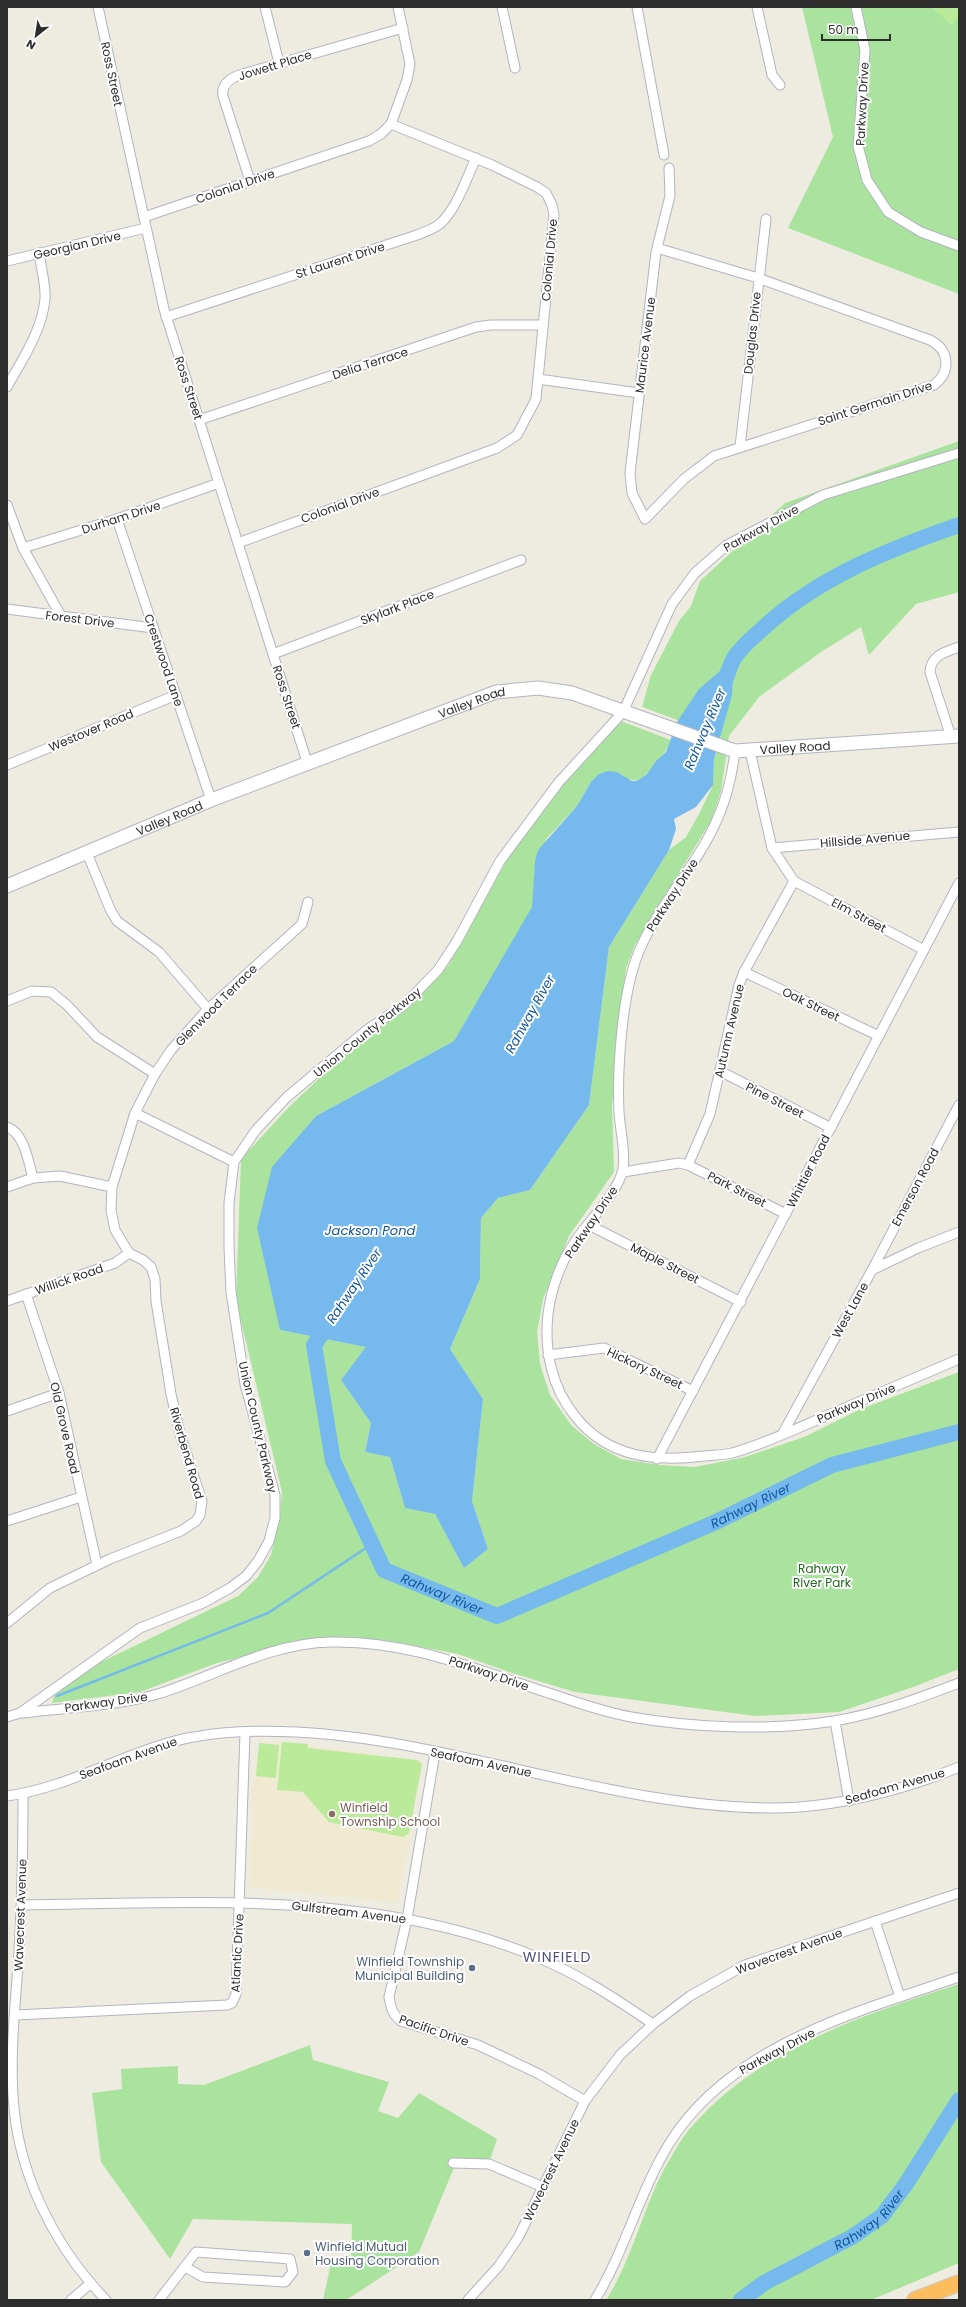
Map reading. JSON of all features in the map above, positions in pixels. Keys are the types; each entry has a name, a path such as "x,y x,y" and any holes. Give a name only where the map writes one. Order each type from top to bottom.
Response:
{"highway":[{"path":"915,2300 959,2283"}],"street":[{"name":"Ross Street","path":"98,7 166,317 307,762"},
{"path":"265,7 280,63"},
{"path":"391,124 407,80 410,64 398,7"},
{"path":"502,7 515,68"},
{"path":"637,7 664,155"},
{"path":"757,7 772,75 780,85"},
{"name":"Parkway Drive","path":"856,7 865,50 858,146 866,180 888,212 922,232 959,246"},
{"name":"Jowett Place","path":"250,181 222,90 231,78 402,28"},
{"name":"Colonial Drive","path":"144,217 369,141 381,134 391,124 476,158 537,187 546,193 552,205 554,216 536,399 528,417 517,435 508,442 238,543"},
{"name":"St Laurent Drive","path":"166,317 417,235 438,226 456,202 476,158"},
{"name":"Maurice Avenue","path":"645,519 632,493 630,486 630,473 657,248 670,196 669,168"},
{"name":"Douglas Drive","path":"740,447 758,278 766,219"},
{"name":"Georgian Drive","path":"7,261 146,228"},
{"name":"Saint Germain Drive","path":"645,519 698,467 714,456 934,385 944,374 947,367 944,352 940,346 930,340 758,278 657,248"},
{"path":"7,387 29,348 42,313 45,298 39,253"},
{"name":"Delia Terrace","path":"199,420 476,328 491,325 543,325"},
{"path":"538,379 639,393"},
{"name":"Parkway Drive","path":"623,712 672,604 695,573 727,545 823,495 959,454"},
{"name":"Durham Drive","path":"23,548 117,519 219,483"},
{"path":"7,506 23,548 60,616"},
{"name":"Crestwood Lane","path":"117,519 211,800"},
{"name":"Skylark Place","path":"273,654 521,560"},
{"name":"Forest Drive","path":"7,610 153,628"},
{"path":"955,736 930,672 930,665 936,656 959,647"},
{"name":"Valley Road","path":"7,886 211,800 307,762 496,692 538,688 572,693 668,729 730,750 750,751 955,736"},
{"name":"Westover Road","path":"7,765 176,695"},
{"name":"Union County Parkway","path":"7,1716 20,1713 140,1628 203,1602 230,1588 246,1576 258,1561 269,1541 275,1518 275,1495 245,1384 231,1292 229,1204 234,1162 256,1130 287,1097 368,1029 404,1005 438,970 457,941 500,861 558,782 623,712"},
{"name":"Parkway Drive","path":"730,750 729,790 716,823 705,843 656,916 636,959 628,992 621,1043 618,1100 624,1159 623,1172 589,1225 572,1246 556,1282 549,1311 548,1355 561,1395 582,1426 614,1447 635,1456 676,1460 732,1453 959,1359"},
{"path":"750,751 772,848 794,881"},
{"name":"Hillside Avenue","path":"772,848 959,832"},
{"path":"87,853 110,909 117,920 160,952 208,1009"},
{"name":"Elm Street","path":"794,881 924,950"},
{"name":"Autumn Avenue","path":"688,1165 707,1124 744,972 794,881"},
{"name":"Whittier Road","path":"657,1459 741,1302 959,883"},
{"name":"Glenwood Terrace","path":"112,1186 135,1113 155,1074 171,1050 208,1009 302,924 308,902"},
{"name":"Oak Street","path":"744,972 879,1036"},
{"path":"7,1001 32,991 51,992 67,1005 97,1037 155,1074"},
{"name":"Pine Street","path":"720,1071 831,1128"},
{"name":"Emerson Road","path":"872,1270 959,1105"},
{"path":"135,1113 234,1162"},
{"path":"7,1127 17,1134 21,1140 33,1178"},
{"path":"623,1172 679,1163 688,1165"},
{"name":"Park Street","path":"688,1165 786,1214"},
{"path":"7,1187 33,1178 60,1176 112,1186"},
{"name":"Riverbend Road","path":"7,1623 50,1588 97,1565 181,1531 196,1520 202,1507 202,1501 180,1434 171,1394 156,1301 155,1279 151,1267 143,1260 129,1252 115,1230 111,1210 112,1186"},
{"name":"Maple Street","path":"589,1225 741,1302"},
{"name":"West Lane","path":"783,1433 872,1270 918,1248 959,1232"},
{"name":"Willick Road","path":"7,1300 115,1263 129,1252"},
{"name":"Old Grove Road","path":"26,1294 58,1393 97,1565"},
{"name":"Hickory Street","path":"548,1355 604,1348 693,1391"},
{"path":"7,1411 58,1393"},
{"path":"7,1521 81,1497"},
{"name":"Parkway Drive","path":"20,1713 138,1700 163,1693 232,1665 278,1650 332,1642 391,1646 448,1658 548,1693 631,1717 689,1724 748,1726 835,1721 905,1703 959,1683"},
{"path":"835,1721 849,1801"},
{"name":"Seafoam Avenue","path":"7,1796 23,1794 58,1784 171,1742 217,1733 294,1732 352,1737 627,1791 714,1804 774,1808 849,1801 959,1767"},
{"name":"Atlantic Drive","path":"15,2015 227,2005 232,2003 236,1994 245,1733"},
{"name":"Pacific Drive","path":"435,1753 407,1919 389,1997 391,2008 395,2016 411,2024 490,2051 539,2074 586,2101"},
{"name":"Wavecrest Avenue","path":"23,1794 22,1905 15,2015 13,2095 16,2126 23,2157 32,2186 45,2215 61,2242 91,2283 106,2300"},
{"name":"Wavecrest Avenue","path":"468,2300 485,2283 509,2252 586,2101 620,2055 653,2024 696,1992 745,1965 959,1893"},
{"name":"Gulfstream Avenue","path":"22,1905 240,1902 346,1910 407,1919 481,1937 540,1958 604,1991 653,2024"},
{"path":"875,1921 900,1997"},
{"name":"Parkway Drive","path":"595,2300 660,2160 680,2128 710,2096 742,2068 786,2043 818,2028 900,1997 959,1977"},
{"path":"453,2163 489,2164 543,2187"},
{"path":"159,2300 196,2252 290,2259 293,2272 285,2282 203,2277 185,2267"},
{"path":"71,2300 91,2283"}],"shaded area":[{"name":"Winfield Township School","path":"282,1742 417,1760 422,1764 398,1903 250,1887 252,1795 259,1743"}],"green space":[{"path":"802,7 959,7 959,294 788,228 833,137"},
{"path":"931,7 959,7 959,16 952,25"},
{"name":"Rahway River Park","path":"959,441 959,592 916,604 869,655 861,627 821,652 759,697 729,736 721,791 712,819 635,945 626,968 612,1106 614,1172 569,1236 543,1299 537,1332 540,1364 550,1395 571,1425 594,1444 621,1459 660,1465 695,1467 745,1457 804,1437 861,1409 959,1372 959,1669 913,1687 839,1712 755,1716 575,1692 512,1673 458,1654 406,1644 355,1638 296,1643 217,1663 140,1692 52,1703 55,1692 99,1663 238,1596 258,1577 271,1555 280,1515 282,1492 236,1300 241,1159 289,1107 363,1037 414,1001 448,966 527,824 618,720 671,740 657,763 637,781 628,779 591,782 577,806 547,838 535,861 533,907 454,1041 316,1116 280,1330 367,1347 341,1380 371,1423 365,1452 390,1457 405,1508 435,1514 464,1567 488,1549 472,1501 483,1399 450,1349 480,1279 481,1218 498,1198 530,1190 589,1105 609,947 669,850 686,837 713,785 714,759 721,736 642,707 651,675 679,621 691,606 700,581 785,503"},
{"path":"282,1742 308,1744 307,1748 417,1760 422,1764 409,1833 403,1837 329,1822 303,1792 277,1790"},
{"path":"259,1743 279,1745 276,1778 256,1776"},
{"path":"959,1984 959,2263 871,2300 606,2300 624,2267 651,2197 667,2164 690,2128 721,2097 751,2074 783,2054 817,2037 852,2021"},
{"path":"310,2045 313,2060 389,2082 378,2111 398,2118 419,2093 497,2139 490,2160 458,2158 419,2252 351,2297 344,2300 323,2300 331,2263 351,2264 352,2224 193,2219 170,2259 101,2162 92,2093 122,2089 121,2069 178,2066 178,2084 204,2085"}],"water":[{"name":"Jackson Pond","path":"734,659 732,695 714,759 713,785 696,807 674,819 676,829 669,850 609,947 589,1105 530,1190 498,1198 481,1218 480,1279 450,1349 483,1399 472,1501 488,1549 464,1568 435,1514 405,1508 390,1457 365,1452 371,1423 341,1380 366,1347 280,1330 257,1228 272,1167 316,1116 454,1041 532,907 535,861 538,850 577,806 591,782 599,774 608,771 617,772 632,781 637,781 647,774 656,761 666,752 677,722 699,689"}],"waterway":[{"name":"Rahway River","path":"725,680 733,660 742,648 782,612 805,596 829,581 879,556 959,525"},
{"name":"Rahway River","path":"332,1319 314,1345 333,1461 384,1570 497,1616 716,1522 832,1465 959,1432"},
{"path":"57,1696 268,1613 372,1544"},
{"name":"Rahway River","path":"741,2300 764,2283 852,2237 882,2216 906,2184 959,2100"}],"place":[{"name":"Winfield Township School","path":"332,1814"},
{"name":"Winfield Township Municipal Building","path":"472,1968"},
{"name":"Winfield Mutual Housing Corporation","path":"307,2253"}],"district":[{"name":"WINFIELD","path":"557,1957"}]}
